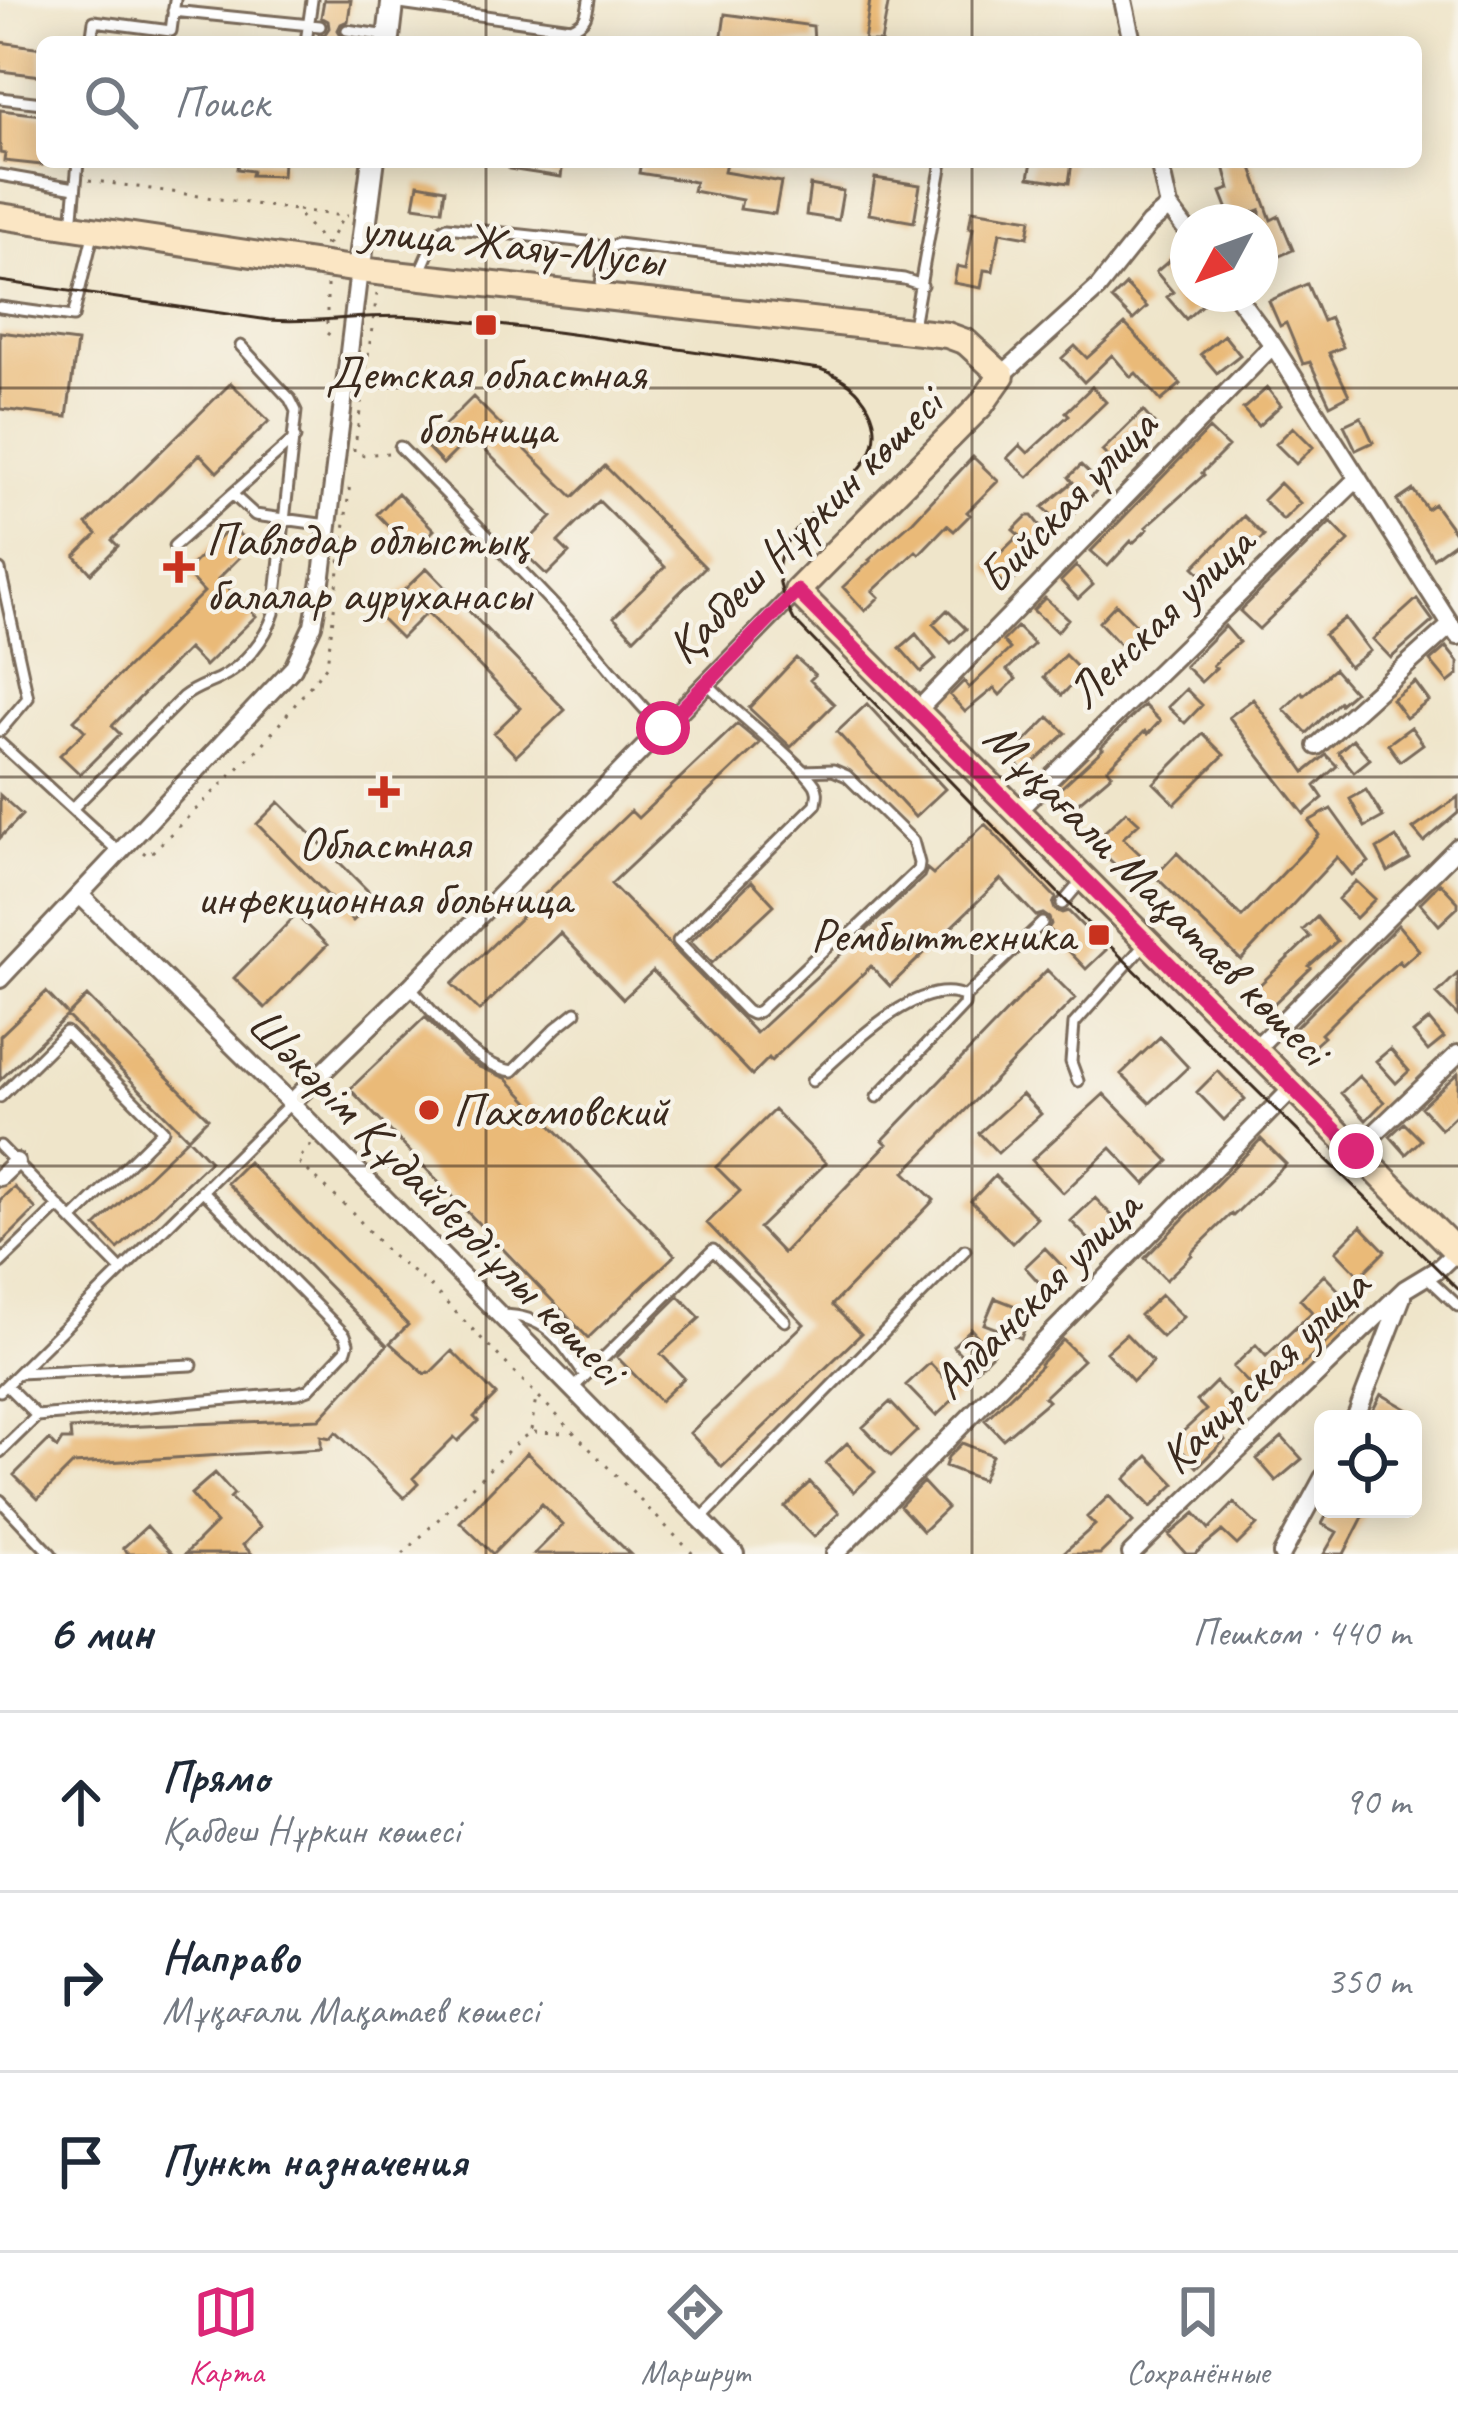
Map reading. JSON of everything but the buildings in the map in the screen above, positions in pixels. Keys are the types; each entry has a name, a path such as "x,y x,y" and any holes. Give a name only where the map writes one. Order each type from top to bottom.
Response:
{"main road":[{"name":"улица Жаяу-Мусы","path":"0,217 368,271 946,335 966,342 1002,375"},
{"name":"Қабдеш Нұркин көшесі","path":"797,591 981,405 1002,375"},
{"name":"Мұқағали Мақатаев көшесі","path":"797,591 1458,1252"}],"street":[{"path":"1123,0 1131,36"},
{"path":"388,36 393,2"},
{"path":"0,979 293,668 313,626 368,271 373,168"},
{"path":"1160,168 1169,206"},
{"name":"Қабдеш Нұркин көшесі","path":"1002,375 1098,288 1169,206"},
{"path":"1248,312 1455,631 1317,746"},
{"name":"Бийская улица","path":"917,711 1273,345"},
{"name":"Ленская улица","path":"1017,812 1358,478"},
{"name":"Қабдеш Нұркин көшесі","path":"291,1103 797,591"},
{"path":"1255,1050 1458,848"},
{"name":"Шәкәрім Құдайбердіұлы көшесі","path":"81,896 500,1315 579,1382 735,1554"},
{"path":"1356,1151 1458,1054"},
{"name":"Алданская улица","path":"835,1554 1293,1088"},
{"path":"0,1178 16,1162"},
{"name":"Качирская улица","path":"1131,1554 1406,1288 1458,1252"},
{"path":"1359,1410 1406,1288"},
{"path":"1282,1554 1314,1495"}],"lane":[{"path":"309,36 314,25 312,0"},
{"path":"393,2 571,28 587,15 589,0"},
{"path":"170,36 174,6 314,25"},
{"path":"92,36 94,21 165,36"},
{"path":"347,30 374,36"},
{"path":"0,98 36,102"},
{"path":"0,307 73,317 83,228 77,168"},
{"path":"912,331 941,168"},
{"path":"0,176 75,183"},
{"path":"418,277 437,232 447,227 586,242 605,249 618,244 922,285"},
{"path":"600,297 605,249"},
{"path":"72,809 183,697 219,679 269,630 296,411 242,346"},
{"path":"174,546 295,438"},
{"path":"400,447 523,571 663,728"},
{"path":"232,494 255,515 327,525"},
{"path":"0,570 28,698 0,731"},
{"path":"707,683 816,788 816,804 678,940 752,1014 832,942 850,935 918,870 913,841 847,776 833,770 803,771"},
{"path":"0,743 120,853"},
{"path":"1062,904 1084,878"},
{"path":"878,1096 964,1005 965,997 1042,923"},
{"path":"1078,1081 1071,1062 1074,1024 1146,943"},
{"path":"410,987 467,1047 501,1070 513,1071 576,1012"},
{"path":"812,1081 881,1020 927,996 947,992 965,997"},
{"path":"0,1097 66,1031 164,1130 72,1220"},
{"path":"37,1417 3,1388 291,1103"},
{"path":"0,1146 122,1271"},
{"path":"0,1452 37,1417 304,1392 346,1351 345,1335 202,1190"},
{"path":"0,1263 59,1206"},
{"path":"579,1382 713,1250 784,1321"},
{"path":"701,1519 965,1250"},
{"path":"1426,1276 1458,1306"},
{"path":"18,1373 192,1365"},
{"path":"0,1500 51,1554"}],"path":[{"path":"75,183 344,216"},
{"path":"295,210 327,246"},
{"path":"368,271 376,305 354,452 392,453 400,447"},
{"path":"319,1134 297,1161 388,1253 427,1283 693,1554"},
{"path":"531,1432 536,1396"},
{"path":"403,1554 518,1441 531,1432 572,1433"}],"tram line":[{"path":"0,281 269,320 398,316 518,327 820,369 849,384 869,408 875,431 871,451 859,470 804,521 780,558 781,590 794,620 1099,935 1458,1289"}],"place":[{"name":"Детская областная больница","path":"486,325"},
{"name":"Павлодар облыстық балалар ауруханасы","path":"179,567"},
{"name":"Областная инфекционная больница","path":"384,792"},
{"name":"Рембыттехника","path":"1099,935"},
{"name":"Пахомовский","path":"429,1110"}],"route":[{"path":"663,728 797,591 1356,1151"}]}
